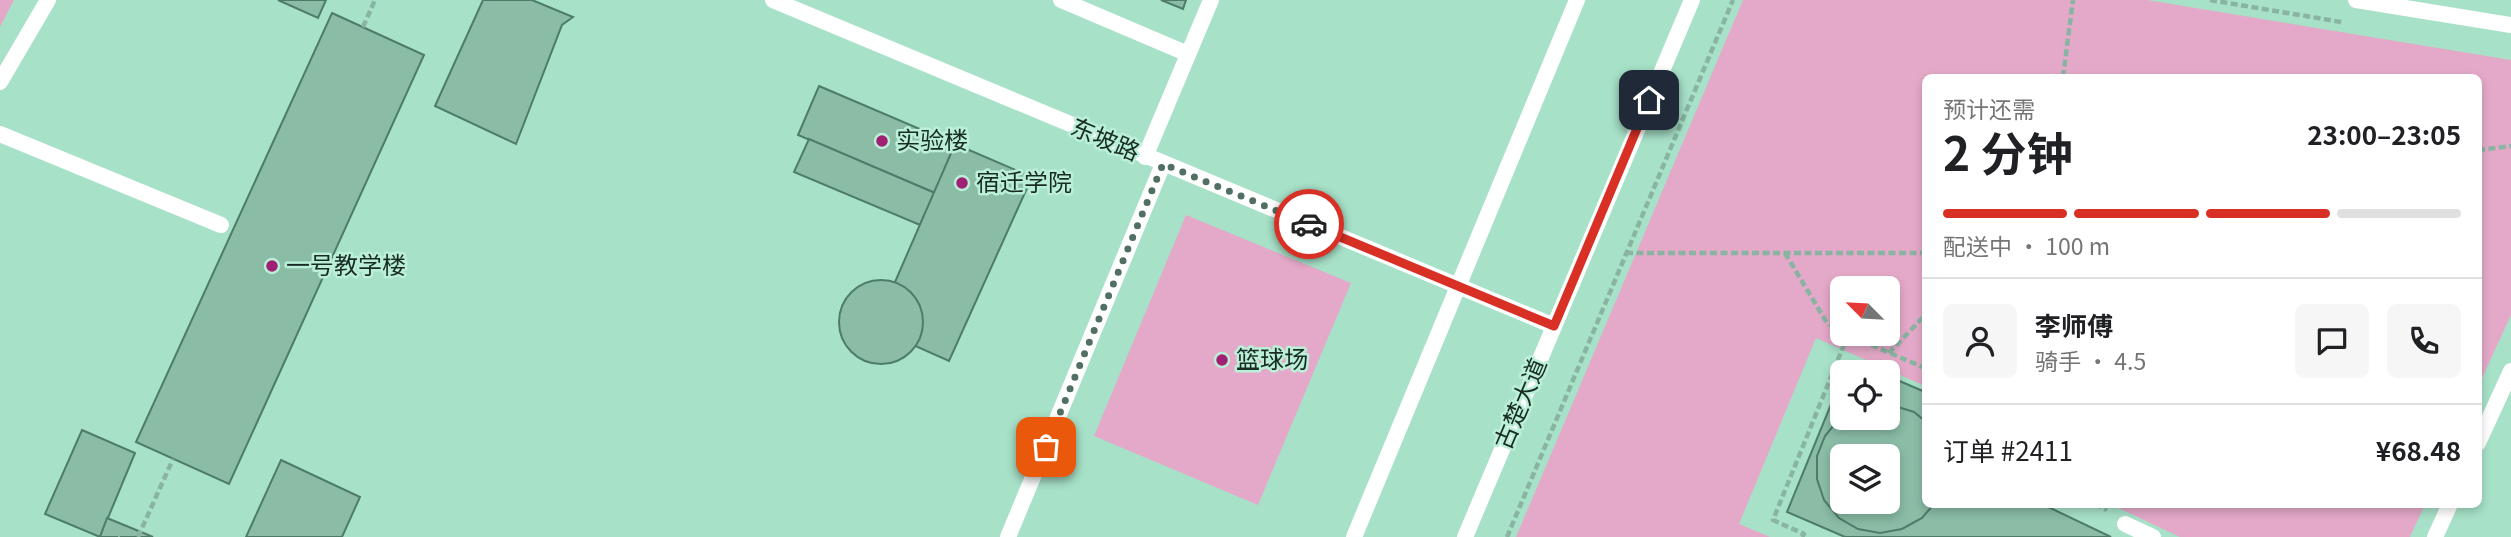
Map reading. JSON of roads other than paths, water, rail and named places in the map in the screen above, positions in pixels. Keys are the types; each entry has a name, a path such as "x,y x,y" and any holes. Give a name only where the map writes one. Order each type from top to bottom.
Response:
{"lane":[{"path":"0,82 34,18 48,0"},
{"name":"东坡路","path":"773,0 1554,326"},
{"path":"1061,0 1188,54"},
{"path":"1145,157 1211,0"},
{"path":"1354,537 1577,0"},
{"name":"古楚大道","path":"1465,537 1692,0"},
{"path":"2356,0 2511,25"},
{"path":"0,134 221,225"},
{"path":"1008,537 1163,164"},
{"path":"2482,434 2511,371"},
{"path":"2435,537 2448,508"},
{"path":"2125,524 2153,537"}],"place":[{"name":"实验楼","path":"882,141"},
{"name":"宿迁学院","path":"962,183"},
{"name":"一号教学楼","path":"272,266"},
{"name":"篮球场","path":"1222,360"}]}
